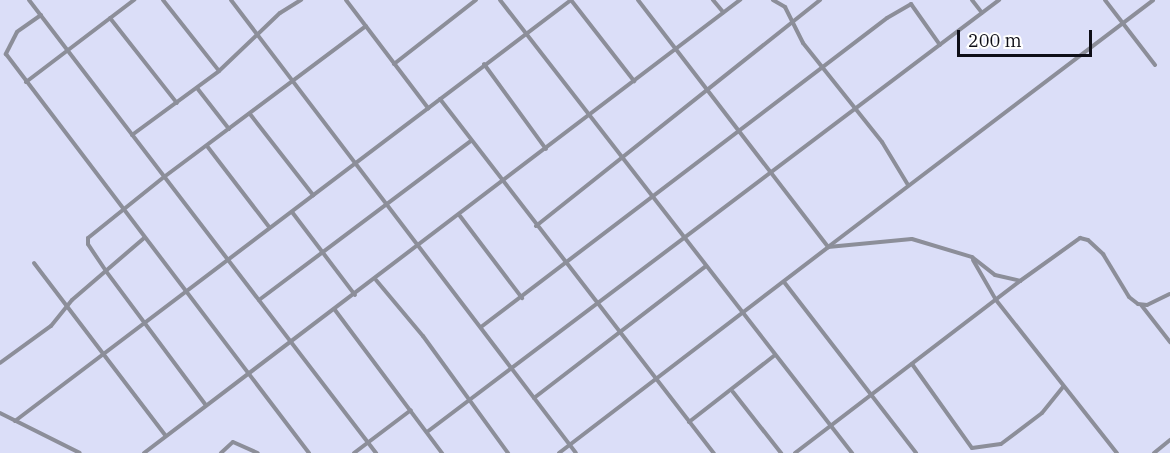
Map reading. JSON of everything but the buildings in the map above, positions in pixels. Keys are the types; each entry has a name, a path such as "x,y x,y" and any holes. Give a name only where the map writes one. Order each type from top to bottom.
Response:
{"street":[{"path":"29,0 376,453"},
{"path":"26,82 134,0"},
{"path":"163,0 219,71"},
{"path":"231,0 356,161 576,453"},
{"path":"132,135 219,71 259,37 280,14 301,0"},
{"path":"346,0 428,108"},
{"path":"394,64 476,0"},
{"path":"500,0 852,453"},
{"path":"15,421 571,0 634,81"},
{"path":"638,0 742,130 828,248"},
{"path":"713,0 723,12"},
{"path":"144,453 205,404 376,280 740,0"},
{"path":"773,0 785,7 803,43 824,66 857,110 908,185"},
{"path":"536,226 793,25 820,0"},
{"path":"972,0 982,13"},
{"path":"427,432 857,110 999,0"},
{"path":"1106,0 1155,65"},
{"path":"559,453 656,381 908,185 1154,0"},
{"path":"480,327 522,298 909,2 940,45"},
{"path":"41,15 17,32 6,50 26,82 121,211 309,453"},
{"path":"110,18 177,103"},
{"path":"205,404 142,323 87,241 164,177 366,26"},
{"path":"484,64 546,149"},
{"path":"197,88 229,129"},
{"path":"440,99 502,183 714,453"},
{"path":"250,114 313,195"},
{"path":"259,300 471,141"},
{"path":"207,146 270,228"},
{"path":"292,212 355,295"},
{"path":"460,216 522,298"},
{"path":"795,453 1020,281 1080,238 1088,240 1103,254 1129,297 1142,306 1170,342"},
{"path":"0,363 51,326 106,271 143,239"},
{"path":"828,248 912,239 972,257 995,275 1020,281"},
{"path":"972,257 996,300 1117,453"},
{"path":"34,263 165,435"},
{"path":"534,398 706,266"},
{"path":"376,280 508,453"},
{"path":"784,282 869,397 916,453"},
{"path":"1142,306 1170,294"},
{"path":"335,310 411,409 440,452"},
{"path":"689,422 733,392 775,355"},
{"path":"912,364 972,448"},
{"path":"966,453 972,448 1001,444 1042,413 1063,387"},
{"path":"733,392 781,453"},
{"path":"354,453 411,409"},
{"path":"0,413 80,453"},
{"path":"1154,453 1170,440"},
{"path":"220,453 233,442 258,453"}]}
